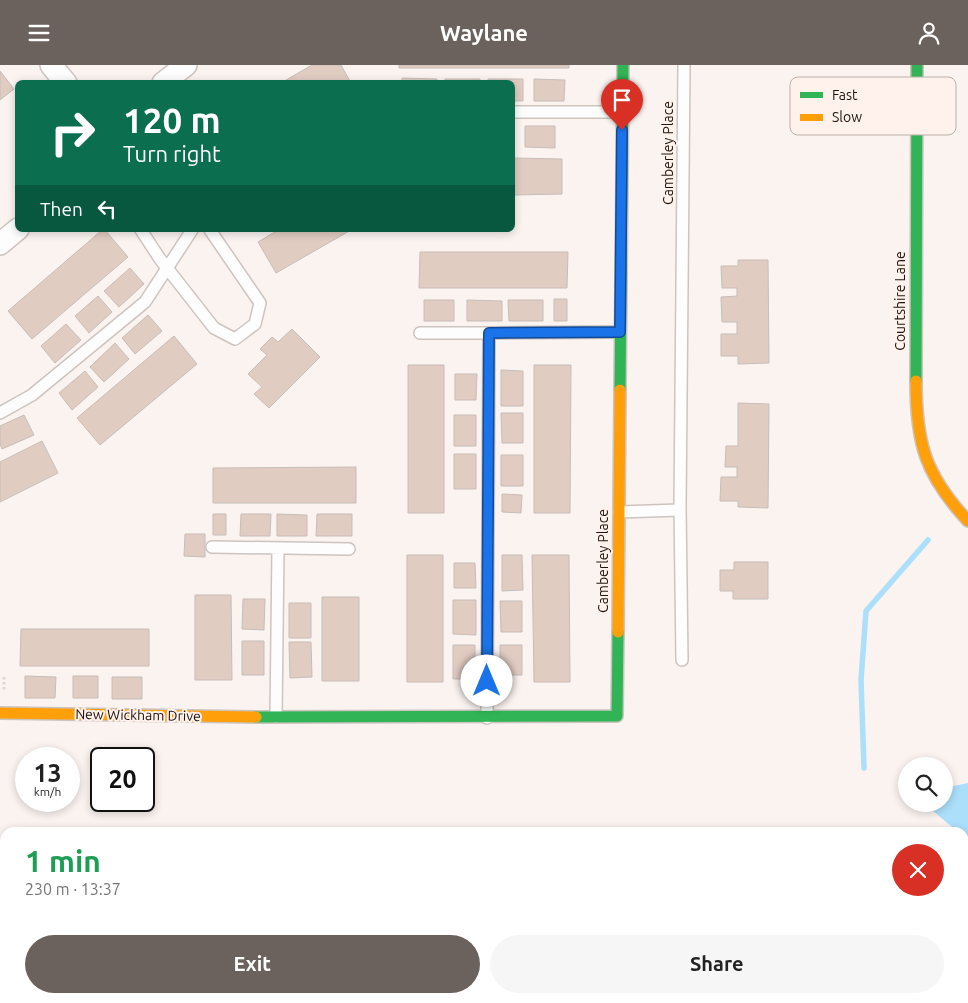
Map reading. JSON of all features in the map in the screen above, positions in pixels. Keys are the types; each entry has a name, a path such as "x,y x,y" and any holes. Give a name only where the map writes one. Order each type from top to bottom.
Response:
{"street":[{"path":"51,65 64,80"},
{"path":"167,80 186,65"},
{"name":"Camberley Place","path":"276,717 617,716 623,65"},
{"name":"Courtshire Lane","path":"917,135 916,410 922,451 930,472 948,500 968,521"},
{"path":"0,244 15,232"},
{"name":"New Wickham Drive","path":"0,713 276,717"}],"lane":[{"name":"Camberley Place","path":"682,660 680,510 684,65"},
{"path":"515,113 622,112"},
{"path":"142,232 214,327 235,339 256,325 260,303 211,232"},
{"path":"0,413 32,395 145,302 191,232"},
{"path":"420,333 620,332"},
{"path":"487,717 489,333"},
{"path":"619,512 680,510"},
{"path":"212,547 349,549"},
{"path":"276,717 278,548"}],"water":[{"path":"968,783 968,827 952,827 934,812 953,812 953,786"}],"building":[{"path":"312,65 341,65 349,80 286,80"},
{"path":"399,65 569,65 569,68 399,68"},
{"path":"0,71 14,89 0,100"},
{"path":"402,78 437,79 437,80 402,80"},
{"path":"445,79 480,79 480,80"},
{"path":"523,79 523,101 515,101 515,80 488,80"},
{"path":"534,79 565,80 564,101 534,101"},
{"path":"525,126 555,126 555,148 525,147"},
{"path":"515,158 562,159 562,194 515,195"},
{"path":"100,232 107,232 128,257 32,339 8,311"},
{"path":"275,232 348,232 276,273 258,242"},
{"path":"420,252 568,252 567,288 419,288"},
{"path":"738,260 768,260 769,363 738,364 738,356 721,356 721,334 737,334 737,322 722,322 721,297 737,296 737,288 722,288 721,266 738,266"},
{"path":"130,268 144,284 119,307 104,291"},
{"path":"98,296 112,312 89,333 75,316"},
{"path":"554,299 567,299 567,321 554,321"},
{"path":"424,300 454,300 454,321 424,321"},
{"path":"467,300 502,301 502,321 467,321"},
{"path":"508,300 543,300 543,321 509,321"},
{"path":"148,315 162,331 135,354 122,338"},
{"path":"66,324 81,340 55,363 41,346"},
{"path":"292,329 320,357 269,408 254,394 262,387 248,374 267,355 260,349 272,337 278,342"},
{"path":"174,336 197,364 100,445 77,418"},
{"path":"115,343 129,359 104,382 90,367"},
{"path":"408,365 444,365 444,513 408,513"},
{"path":"534,365 571,365 570,513 534,513"},
{"path":"501,370 523,371 523,406 501,406"},
{"path":"85,371 98,387 72,410 59,393"},
{"path":"455,374 477,374 476,400 455,400"},
{"path":"738,403 769,404 768,508 738,507 738,501 720,501 721,477 737,477 737,467 725,467 726,446 738,446"},
{"path":"501,413 523,413 523,443 502,443"},
{"path":"24,415 34,435 2,449 0,444 0,426"},
{"path":"454,415 476,415 476,446 454,446"},
{"path":"42,441 58,473 0,502 0,462"},
{"path":"454,454 476,454 476,489 454,489"},
{"path":"501,455 523,455 523,486 501,486"},
{"path":"356,467 356,503 213,503 213,468"},
{"path":"502,494 522,495 521,513 502,512"},
{"path":"213,514 226,514 226,535 213,535"},
{"path":"241,514 271,514 270,536 240,536"},
{"path":"277,514 307,515 307,536 277,536"},
{"path":"317,514 352,514 352,536 316,536"},
{"path":"185,534 205,534 205,557 184,556"},
{"path":"407,555 443,555 443,682 407,682"},
{"path":"502,555 522,555 523,590 502,591"},
{"path":"532,555 569,555 570,682 534,682"},
{"path":"734,562 768,562 768,599 733,599 733,591 720,591 720,570 734,570"},
{"path":"454,563 475,563 476,588 454,588"},
{"path":"195,595 231,595 232,680 195,680"},
{"path":"322,597 359,597 359,681 322,681"},
{"path":"243,599 265,599 264,630 242,629"},
{"path":"453,600 476,600 476,635 453,634"},
{"path":"500,601 522,601 522,632 501,632"},
{"path":"289,603 311,603 311,638 289,638"},
{"path":"21,629 149,629 149,666 20,666"},
{"path":"242,641 264,641 264,675 242,675"},
{"path":"289,642 311,642 312,677 290,678"},
{"path":"453,645 475,645 475,679 453,679"},
{"path":"500,645 522,645 522,675 500,675"},
{"path":"25,676 56,677 55,698 25,698"},
{"path":"73,676 98,676 98,698 73,698"},
{"path":"112,677 142,677 142,699 112,699"}],"waterway":[{"path":"864,768 861,680 866,611 928,540"}],"traffic: fast":[{"path":"620,390 623,65"},
{"path":"917,65 917,77"},
{"path":"916,381 917,135"},
{"path":"256,717 617,716 618,632"}],"traffic: slow":[{"path":"916,381 918,423 926,457 942,488 968,521"},
{"path":"618,632 620,390"},
{"path":"0,713 256,717"}],"route":[{"path":"487,681 489,333 620,332 622,130"}]}
